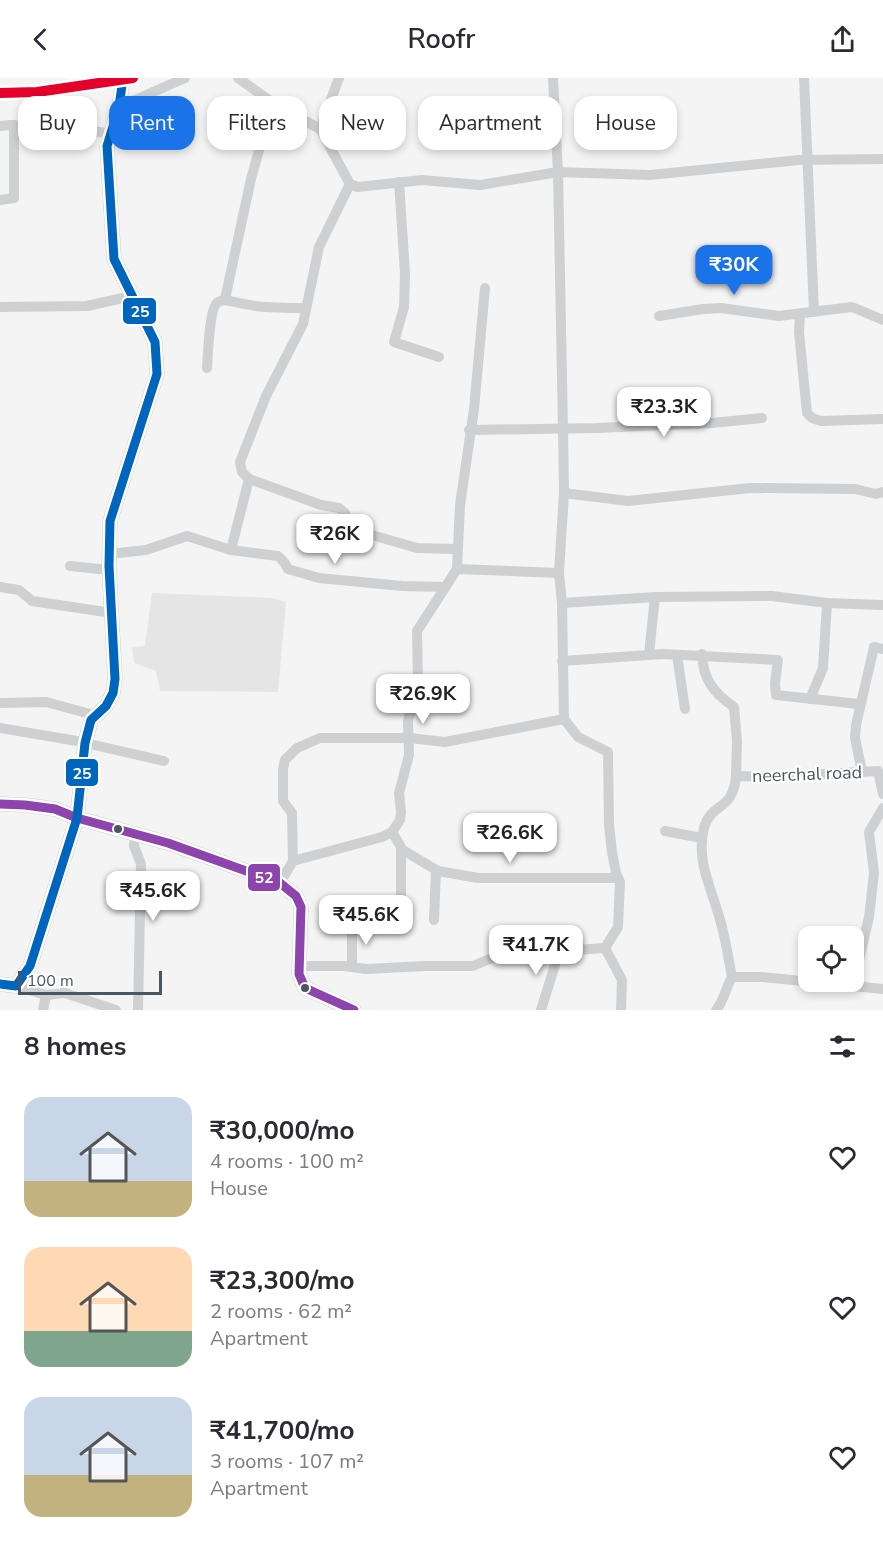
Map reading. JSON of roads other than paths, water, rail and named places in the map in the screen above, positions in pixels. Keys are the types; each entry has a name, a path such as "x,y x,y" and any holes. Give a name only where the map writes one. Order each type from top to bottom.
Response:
{"street":[{"path":"121,96 123,78"},
{"path":"144,96 185,78"},
{"path":"238,78 263,96"},
{"path":"332,96 339,78"},
{"path":"553,78 558,172 563,429 564,492 560,573 564,719 578,738 608,752 609,825 612,852 620,882 618,927 604,948"},
{"path":"804,78 814,312"},
{"path":"0,200 14,198 14,125"},
{"path":"0,126 14,125 109,133"},
{"path":"16,986 30,966 77,818 85,743 91,720 106,706 113,693 115,679 109,570 110,521 157,374 155,342 114,259 107,146 109,140"},
{"path":"225,299 259,150"},
{"path":"331,150 350,184 358,187 422,180 480,185 558,172 650,175 807,160 883,159"},
{"path":"399,182 405,273 404,307 394,342 439,357"},
{"path":"350,184 319,247 303,324 266,396 240,462 242,472 249,479 270,488 339,508 345,513 350,528 358,531 417,548 456,549"},
{"path":"293,861 382,837 392,832 400,820 399,793 409,755 408,721 418,682 417,631 457,569 456,549 462,484 477,374 484,288"},
{"path":"0,307 87,306 132,296"},
{"path":"207,368 214,307 218,302 225,299 255,306 305,309"},
{"path":"659,316 684,310 720,308 779,316 852,307 883,320 883,325"},
{"path":"800,315 799,332 805,383 804,406 807,413 812,418 821,421 883,419"},
{"path":"469,430 712,423 762,418"},
{"path":"231,550 249,479"},
{"path":"564,492 628,501 750,488 855,489 876,494 883,492"},
{"path":"109,554 146,550 187,536 231,550 265,552 278,556 288,569 319,578 402,586 446,587"},
{"path":"70,566 109,570"},
{"path":"457,569 560,573"},
{"path":"0,587 19,590 32,601 112,613"},
{"path":"562,603 655,597 772,596 827,603 883,605"},
{"path":"649,654 655,597"},
{"path":"810,699 824,668 827,603"},
{"path":"862,772 855,738 859,704 874,647 883,649"},
{"path":"562,661 649,654 702,654 778,660 776,695 859,704"},
{"path":"702,654 705,677 724,701 734,707 737,741 736,776"},
{"path":"677,655 685,709"},
{"path":"0,703 46,702 94,715"},
{"path":"280,883 293,861 292,813 283,801 283,770 285,760 297,748 320,738 409,738 445,742 564,719"},
{"path":"0,728 85,743 164,761"},
{"name":"neerchal road","path":"732,977 719,915 702,862 702,838 709,816 732,796 736,776 769,777 878,771 883,794"},
{"path":"0,804 55,809 77,818 168,843 280,883 296,896 301,907 299,974 305,988 354,1010"},
{"path":"864,939 874,873 869,832 883,808"},
{"path":"665,831 702,838"},
{"path":"352,967 352,925 401,925 401,849 392,832"},
{"path":"135,834 134,846 141,864 138,1010"},
{"path":"401,849 436,870 478,878 618,878"},
{"path":"434,920 436,870"},
{"path":"300,966 366,969 473,966 499,956 604,948"},
{"path":"604,948 622,980 621,1010"},
{"path":"541,1010 559,952"},
{"path":"716,1010 721,1005 732,977 798,981"},
{"path":"0,984 46,995 65,993 116,1010"},
{"path":"864,987 883,988"},
{"path":"43,1010 46,995"}]}
